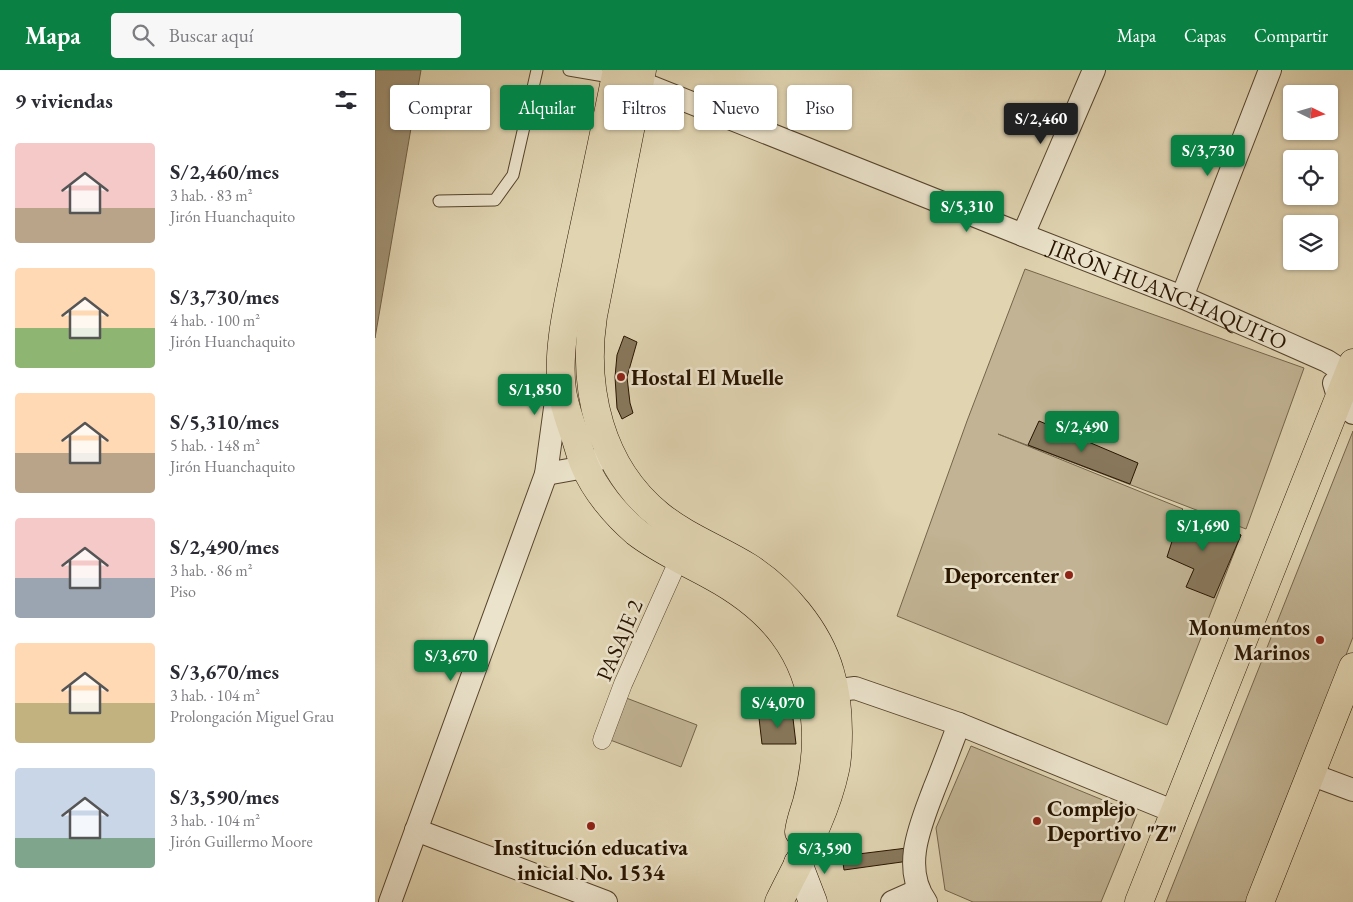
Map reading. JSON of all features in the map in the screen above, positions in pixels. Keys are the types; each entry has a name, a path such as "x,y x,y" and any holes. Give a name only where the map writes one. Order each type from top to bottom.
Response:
{"main road":[{"path":"629,75 582,303 561,363 562,390 568,417 585,467 614,510 636,532 679,559 736,590 760,607 777,625 792,647 804,671 823,692 838,714 836,768 829,797 779,902"},
{"path":"582,303 590,338 589,363 594,408 611,452 622,472 638,494 659,515 684,532 750,568 774,587 787,601 811,631 823,652 831,672 823,692"},
{"path":"1139,902 1346,381"},
{"path":"1260,902 1353,667"},
{"path":"798,863 813,902"}],"street":[{"path":"1023,235 1094,70"},
{"path":"1182,297 1270,70"},
{"name":"JIRÓN HUANCHAQUITO","path":"629,75 1023,235 1182,297 1346,381"},
{"path":"390,902 546,474 561,363"},
{"path":"546,474 585,467 611,452"},
{"name":"PASAJE 2","path":"602,740 623,684 679,559"},
{"path":"823,692 855,688 959,724 1175,812"},
{"path":"892,902 923,896 915,873 917,835 959,724"},
{"path":"1310,774 1353,790"},
{"path":"416,830 606,902"}],"lane":[{"path":"439,201 495,200 513,174 537,70"},
{"path":"569,70 629,75"}],"shaded area":[{"path":"375,70 421,70 418,85 390,85 390,130 411,130 375,338"},
{"path":"1025,269 1304,368 1246,529 998,434 1183,509 1241,535 1167,725 897,616 967,421"},
{"path":"1353,431 1353,637 1249,902 1166,902"},
{"path":"621,696 697,725 681,767 605,738"},
{"name":"Complejo Deportivo \"Z\"","path":"971,746 1137,814 1101,902 973,902 945,890 936,828"}],"building":[{"name":"Hostal El Muelle","path":"624,336 637,342 627,377 633,413 622,419 617,408 615,377 617,355"},
{"path":"1039,421 1138,463 1130,484 1028,445"},
{"path":"1182,510 1241,535 1214,598 1186,587 1194,569 1167,557"},
{"path":"792,710 796,744 762,744 759,718"},
{"path":"907,848 909,861 844,870 842,856"}],"place":[{"name":"Hostal El Muelle","path":"621,377"},
{"name":"Deporcenter","path":"1069,575"},
{"name":"Monumentos Marinos","path":"1320,640"},
{"name":"Complejo Deportivo \"Z\"","path":"1037,821"},
{"name":"Institución educativa inicial No. 1534","path":"591,826"}]}
